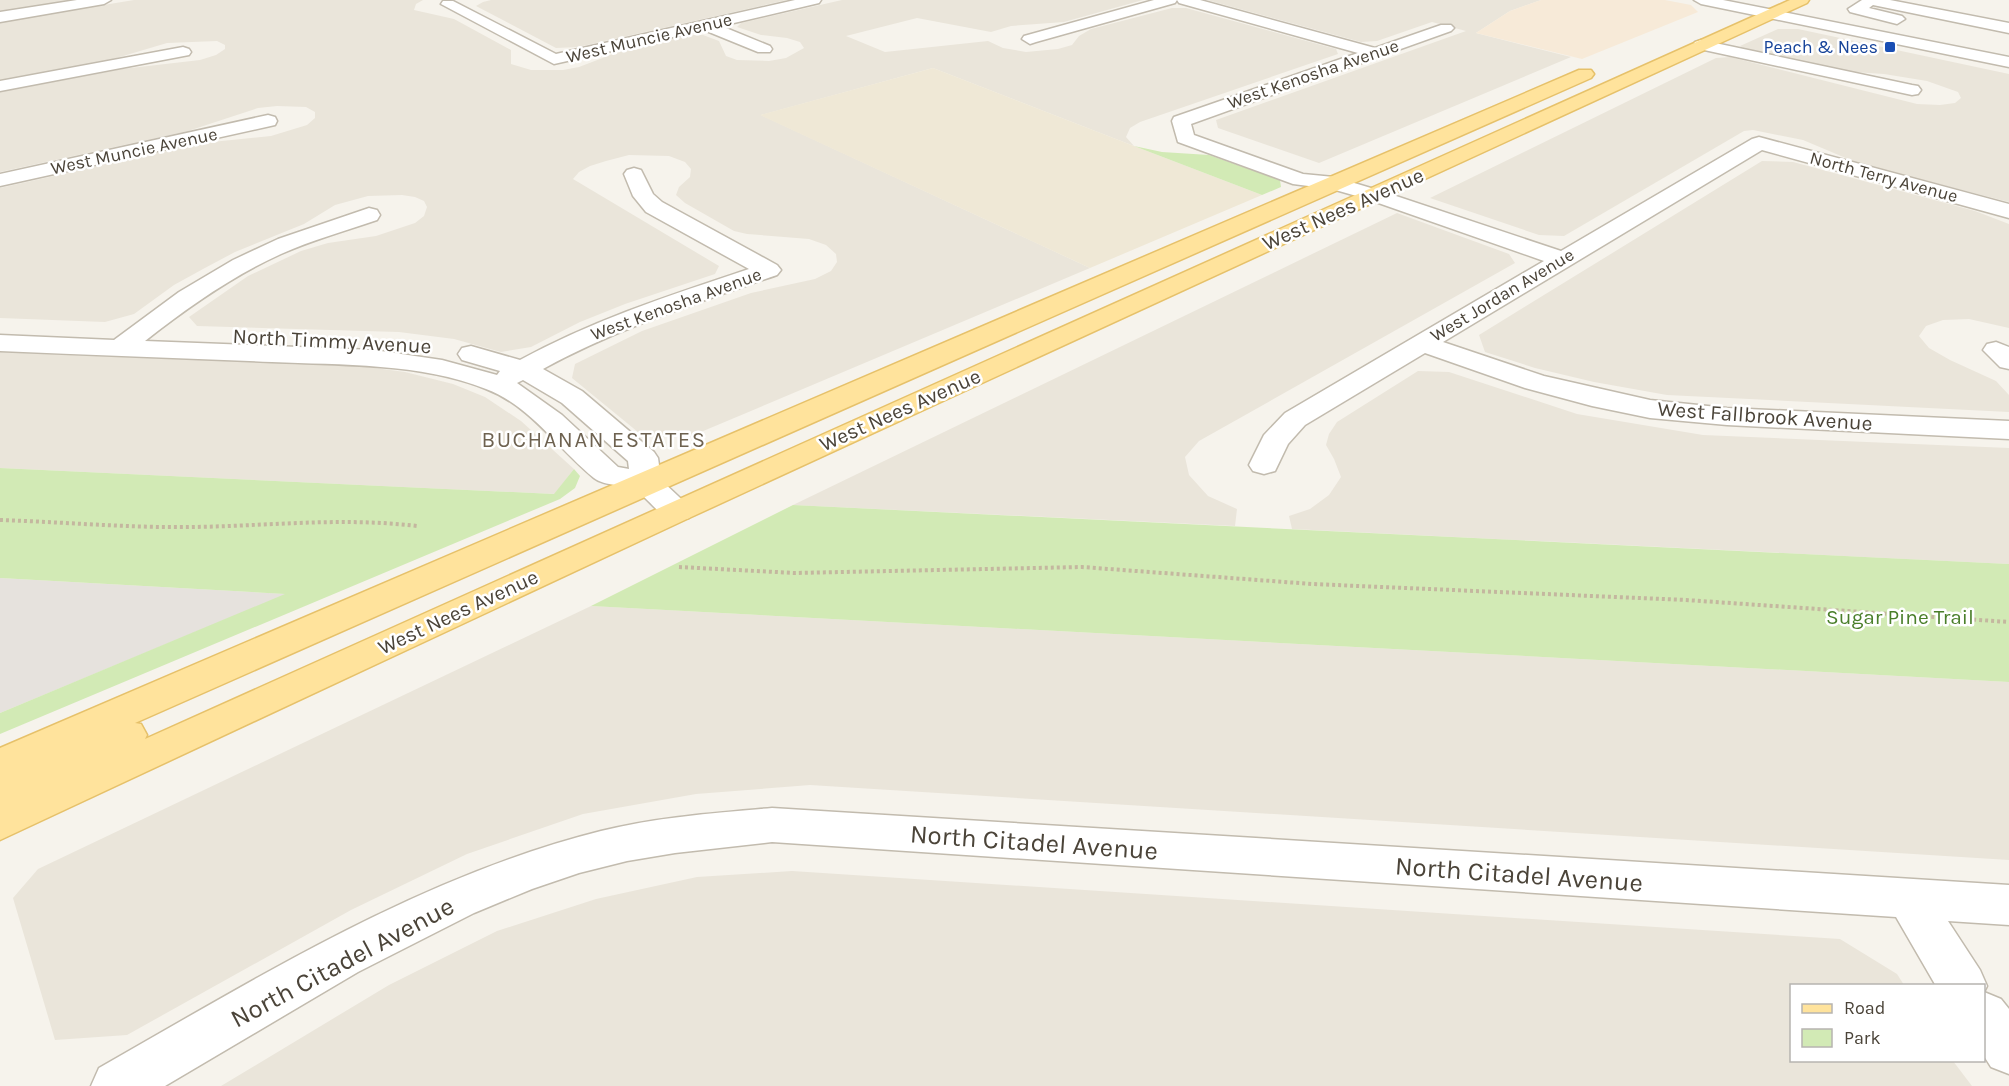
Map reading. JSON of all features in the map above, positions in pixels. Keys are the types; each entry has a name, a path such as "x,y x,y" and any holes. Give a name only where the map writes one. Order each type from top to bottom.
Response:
{"main road":[{"name":"West Nees Avenue","path":"0,765 1334,183 1756,7 1802,0"},
{"name":"West Nees Avenue","path":"0,823 1701,45 1756,7"},
{"path":"0,792 249,680 411,587"}],"street":[{"path":"0,17 104,0"},
{"name":"West Muncie Avenue","path":"468,0 448,4 554,59 814,0"},
{"path":"1030,39 1170,0"},
{"path":"1184,0 1376,52"},
{"path":"1701,0 1756,7 2009,62"},
{"path":"2009,28 1868,1 1855,9 2009,41"},
{"path":"706,25 764,49"},
{"name":"West Kenosha Avenue","path":"1334,183 1300,180 1185,138 1181,121 1446,28"},
{"path":"1701,45 1912,90"},
{"path":"0,86 183,52"},
{"name":"West Muncie Avenue","path":"0,180 268,121"},
{"name":"North Terry Avenue","path":"1759,143 2009,211"},
{"name":"West Jordan Avenue","path":"1264,465 1274,441 1295,419 1759,143"},
{"name":"West Kenosha Avenue","path":"496,384 575,341 628,318 769,270 654,207 644,196 634,174"},
{"path":"1334,183 1562,259"},
{"path":"130,340 202,287 254,258 369,215"},
{"name":"North Timmy Avenue","path":"0,326 130,340 406,361 468,374 496,384 527,401 552,421 607,473 646,483 678,511"},
{"name":"North Timmy Avenue","path":"0,343 130,340 383,340 456,350 522,369 572,397 643,458 646,483"},
{"name":"West Fallbrook Avenue","path":"1423,343 1470,362 1532,381 1597,399 1651,409 1710,416 2009,430"},
{"name":"North Citadel Avenue","path":"117,1086 381,934 475,891 580,854 669,834 772,825 2009,905"},
{"path":"1909,899 1962,984"},
{"path":"1985,1018 2009,1050"}],"path":[{"path":"0,519 180,527 329,521 385,522 417,526"},
{"path":"679,567 795,573 1082,567 1312,584 1675,599 2009,622"}],"shaded area":[{"path":"0,0 80,0 0,13"},
{"path":"134,0 423,0 416,4 414,10 454,19 511,50 511,64 531,70 563,70 579,67 626,49 689,35 703,35 719,41 726,56 737,60 769,61 786,58 804,48 800,42 761,35 737,27 741,23 842,0 1143,0 1064,22 1011,26 991,32 917,18 846,36 885,52 988,41 1003,48 1026,52 1058,49 1072,45 1079,36 1091,29 1172,8 1186,8 1336,49 1338,54 1140,122 1130,128 1126,137 1134,146 933,68 761,115 1090,268 689,437 644,437 572,378 575,364 642,331 751,293 815,279 831,271 837,262 836,254 826,245 809,239 734,231 685,203 676,195 679,187 690,177 691,169 685,162 669,156 629,155 590,166 579,172 573,179 719,266 715,274 625,304 580,322 531,347 501,352 454,339 399,332 197,326 189,317 248,276 301,251 328,243 376,236 415,223 424,216 427,207 424,201 402,195 368,196 335,205 304,224 235,252 203,269 174,285 134,314 105,322 0,318 0,188 202,143 271,136 307,125 315,118 315,112 306,107 258,108 188,131 0,172 0,92 122,69 200,60 216,55 225,49 225,45 217,41 167,43 113,59 0,80 0,22"},
{"path":"491,0 787,0 578,47 556,48 476,6"},
{"path":"1207,0 1541,0 1510,11 1476,33 1571,57 1319,163 1218,128 1216,120 1466,31 1432,22 1377,41 1361,42"},
{"path":"1541,0 1665,0 1691,5 1698,12 1582,59 1476,33 1510,11"},
{"path":"1778,29 1798,29 2009,74 2009,202 1860,164 1803,140 1753,130 1744,131 1564,236 1539,235 1430,198 1716,58 1730,57 1917,104 1955,103 1961,98 1958,92 1927,81 1884,74 1839,71 1746,50 1740,46"},
{"path":"933,68 1262,195 1090,268 760,115"},
{"path":"1762,161 1793,162 1975,211 2009,224 2009,328 1969,319 1943,320 1926,326 1919,336 1929,348 1996,381 2009,395 2009,412 1667,395 1594,382 1535,368 1485,352 1479,335"},
{"path":"1397,213 1509,254 1515,263 1199,441 1185,457 1189,475 1208,496 1237,509 1235,526 793,505"},
{"path":"0,352 360,366 405,372 453,384 485,397 521,421 574,469 555,494 0,468"},
{"path":"1418,371 1449,372 1577,414 1703,435 2009,448 2009,564 1292,529 1289,516 1310,509 1329,495 1341,477 1326,445 1329,434 1337,422"},
{"path":"0,578 287,594 0,713"},
{"path":"591,606 2009,682 2009,860 810,785 696,794 583,814 467,854 351,910 127,1035 55,1040 13,898 38,869"},
{"path":"792,871 1840,939 1897,974 1903,984 1790,984 1790,1062 1954,1062 1972,1086 221,1086 389,985 497,931 596,899 697,877"}],"green space":[{"path":"1134,146 1162,152 1209,155 1280,180 1281,187 1262,195"},
{"path":"0,468 554,494 574,469 580,476 575,488 560,499 0,734 0,713 285,594 0,578"},
{"name":"Sugar Pine Trail","path":"793,505 2009,564 2009,682 591,606"}],"place":[{"name":"Peach & Nees","path":"1890,47"}],"district":[{"name":"BUCHANAN ESTATES","path":"594,439"}]}
